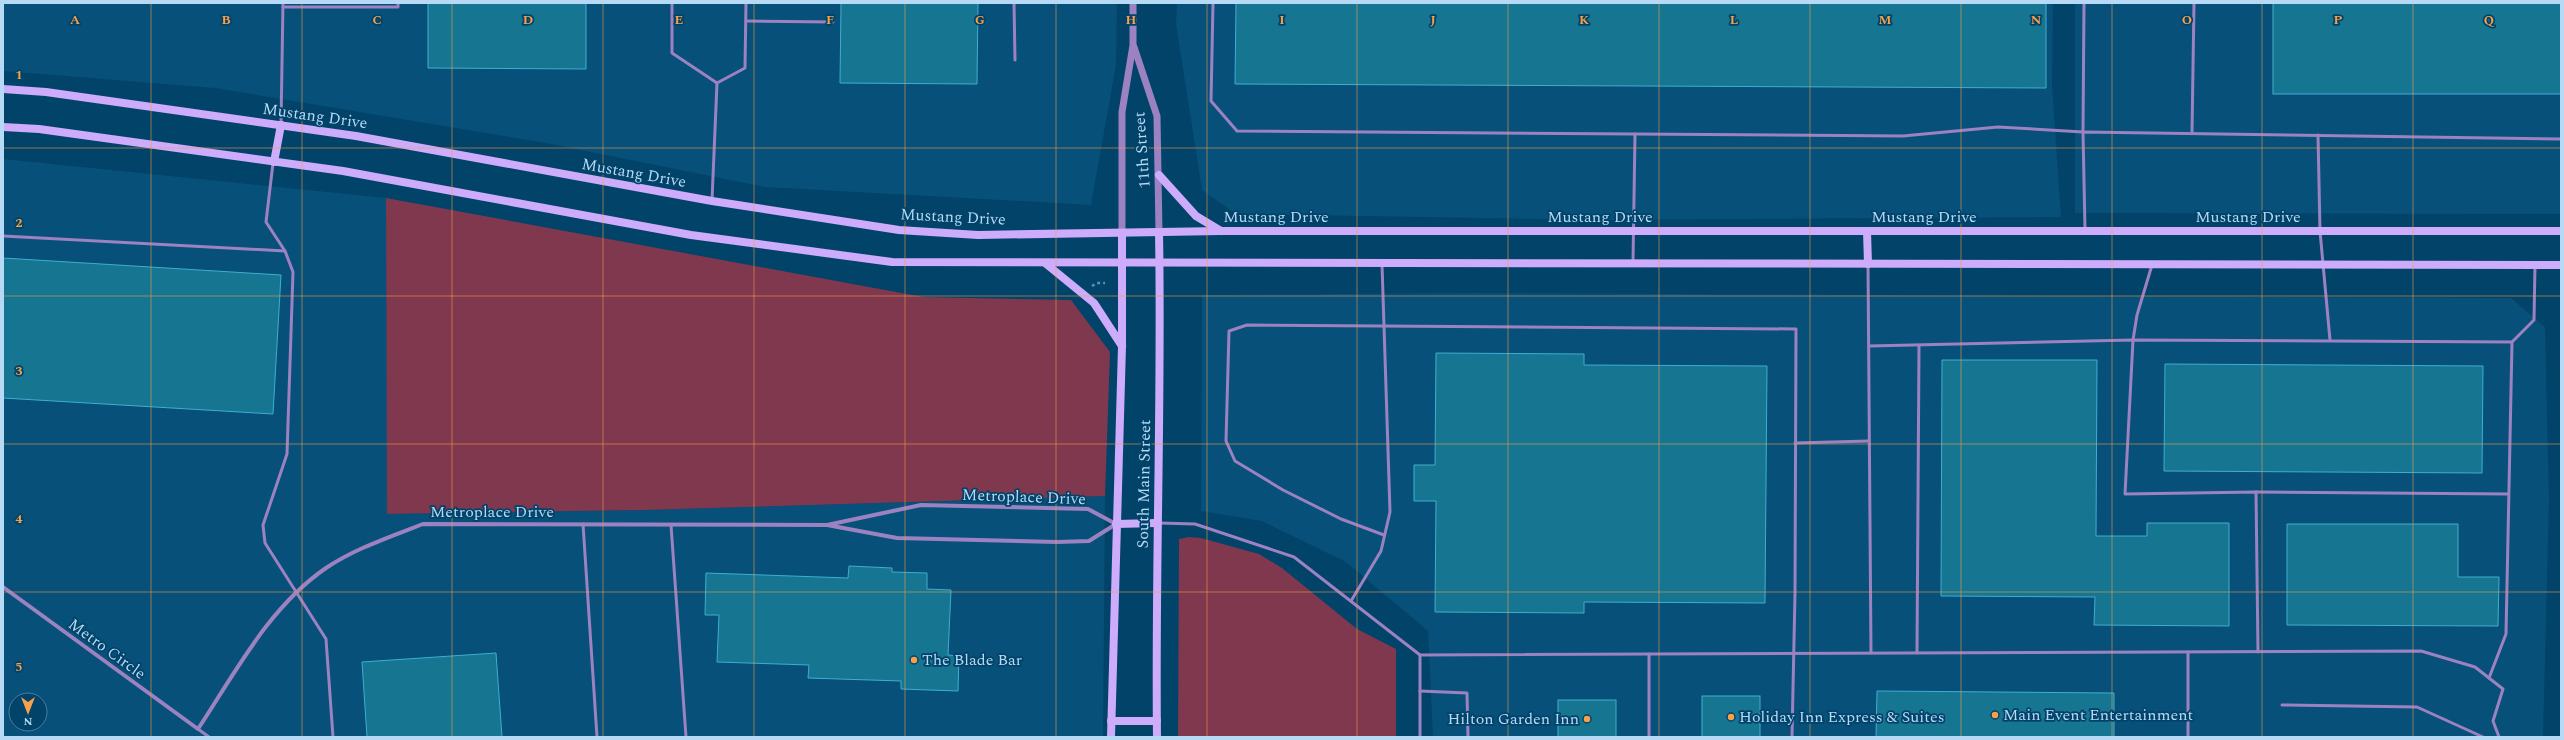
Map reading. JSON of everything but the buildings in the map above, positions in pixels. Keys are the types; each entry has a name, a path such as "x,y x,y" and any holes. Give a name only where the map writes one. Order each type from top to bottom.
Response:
{"main road":[{"name":"Mustang Drive","path":"3,89 46,92 356,136 712,201 899,230 978,235 1221,231 2561,231"},
{"path":"274,162 281,125"},
{"path":"3,127 39,129 343,172 691,235 892,262 1160,264 2561,265"},
{"path":"1159,174 1196,216 1221,231"},
{"path":"1868,231 1868,264"},
{"name":"South Main Street","path":"1157,737 1159,232"},
{"name":"South Main Street","path":"1111,737 1122,346 1122,233"},
{"path":"1045,263 1094,303 1122,346"},
{"path":"1116,524 1157,523"},
{"path":"1111,722 1156,721"}],"street":[{"name":"11th Street","path":"1122,233 1122,112 1133,45 1133,3"},
{"name":"11th Street","path":"1133,45 1156,116 1159,174 1159,232"},
{"name":"Metroplace Drive","path":"198,729 260,635 296,592 326,568 367,546 423,524 826,525 897,538 1056,542 1089,541 1116,524 1088,508 921,505 826,525"},
{"name":"Metro Circle","path":"3,587 198,729"}],"lane":[{"path":"281,125 283,5 398,7 398,3"},
{"path":"672,3 672,53 717,83"},
{"path":"717,83 745,68 746,3"},
{"path":"1014,3 1015,60"},
{"path":"1213,3 1211,101 1237,131 1903,136 1998,127 2083,132 2561,139"},
{"path":"2084,3 2083,132 2085,231"},
{"path":"2192,134 2194,3"},
{"path":"746,21 833,22"},
{"path":"712,201 717,83"},
{"path":"1633,264 1635,134"},
{"path":"2318,135 2320,231 2330,340"},
{"path":"274,162 266,222 285,251 293,272 287,454 263,525 265,542 326,639 333,737"},
{"path":"3,236 285,251"},
{"path":"1351,601 1381,551 1390,512 1382,264"},
{"path":"1868,264 1871,653"},
{"path":"2153,264 2136,315 2133,340 2125,494 2256,492 2508,494"},
{"path":"2489,678 2506,634 2512,342 2534,320 2535,265"},
{"path":"1384,536 1341,519 1283,490 1235,461 1226,441 1229,331 1248,325 1796,329 1792,737"},
{"path":"1869,346 2133,340 2512,342"},
{"path":"1917,653 1919,346"},
{"path":"1795,443 1869,441"},
{"path":"2256,492 2258,652"},
{"path":"1157,523 1194,524 1294,557 1420,655 2421,651 2475,667 2503,689 2493,721 2499,737"},
{"path":"582,524 597,737"},
{"path":"671,525 686,737"},
{"path":"2188,652 2188,737"},
{"path":"1649,654 1649,737"},
{"path":"1420,655 1420,737"},
{"path":"1420,691 1467,693 1468,737"},
{"path":"2282,705 2417,707 2483,737"},
{"path":"198,729 209,737"}],"path":[{"path":"1091,287 1097,283 1105,283"}],"shaded area":[{"path":"3,3 1117,3 1116,65 1091,205 765,187 546,143 215,88 3,71"},
{"path":"1177,3 2053,3 2052,85 2061,217 1596,220 1236,214 1202,190 1176,24"},
{"path":"2075,3 2561,3 2561,214 2075,213"},
{"path":"3,159 386,198 388,514 645,510 1105,496 1103,737 3,737"},
{"path":"386,198 923,297 1071,300 1110,352 1105,496 645,510 387,514"},
{"path":"1473,293 2511,298 2545,327 2549,500 2543,737 1433,737 1428,631 1346,562 1262,521 1201,511 1202,295"},
{"path":"1189,537 1201,538 1259,554 1282,568 1357,629 1396,649 1396,737 1178,737 1179,539"}],"place":[{"name":"The Blade Bar","path":"914,660"},
{"name":"Main Event Entertainment","path":"1995,715"},
{"name":"Holiday Inn Express & Suites","path":"1731,717"},
{"name":"Hilton Garden Inn","path":"1587,719"}]}
